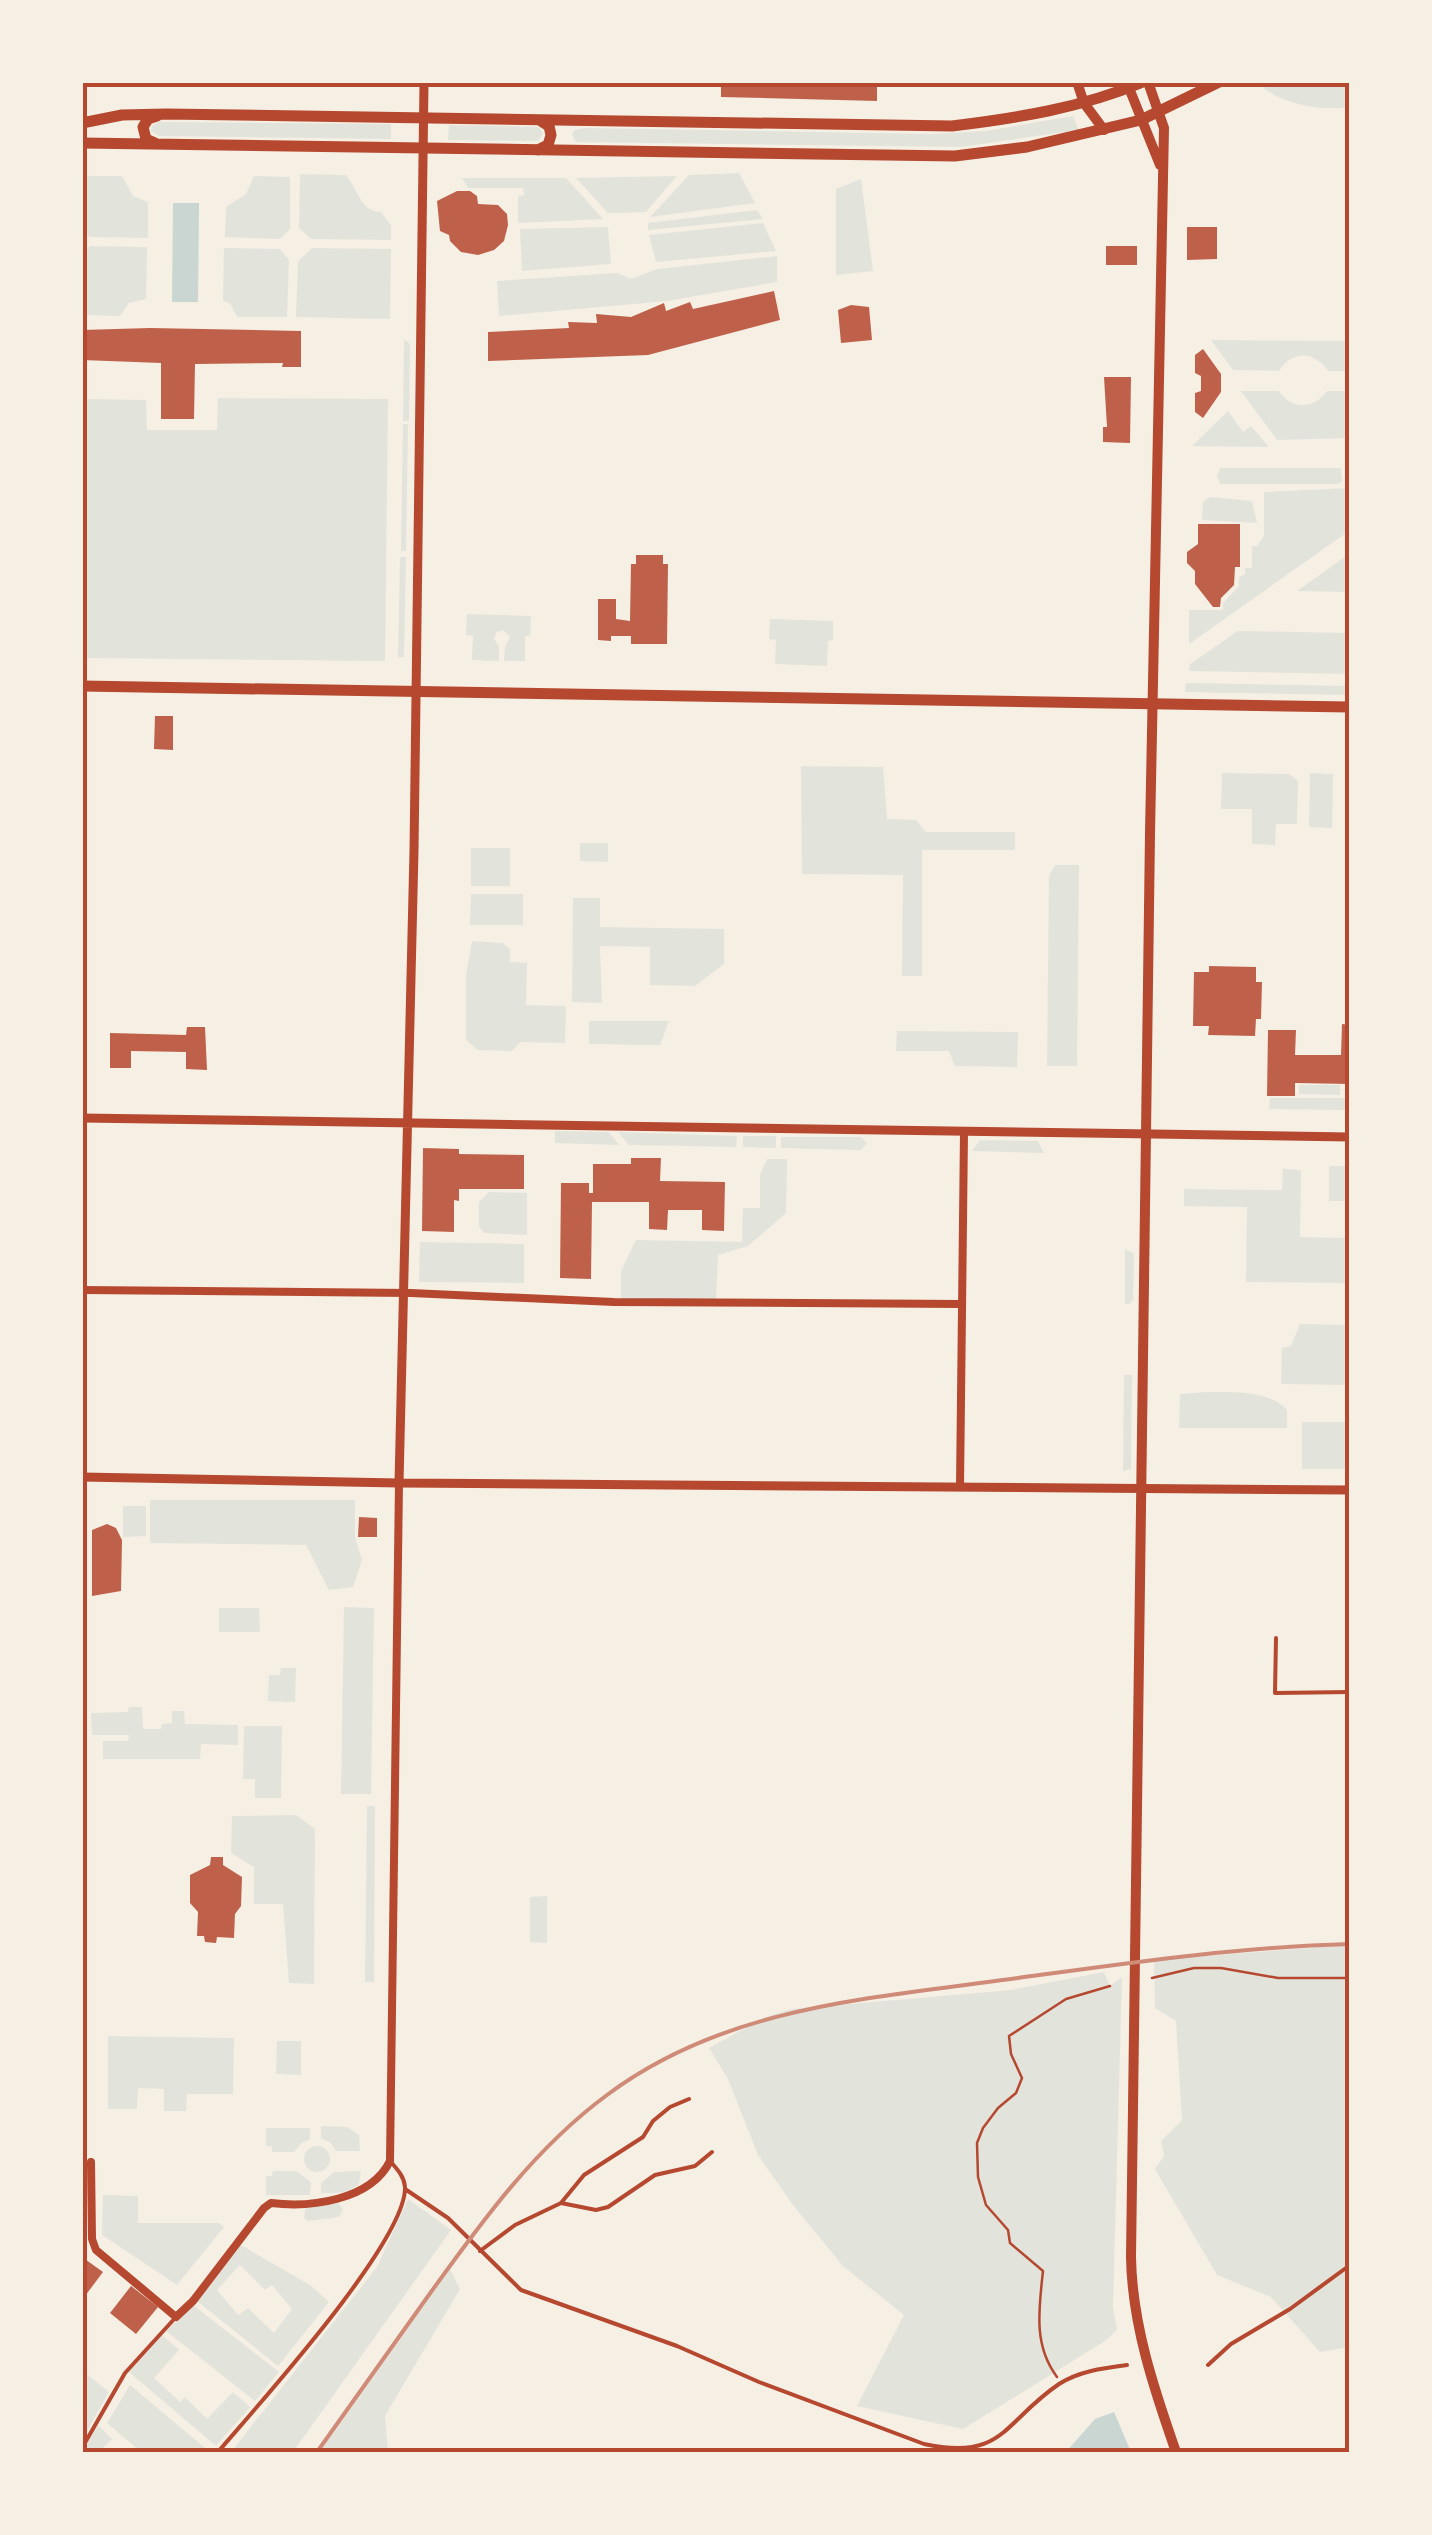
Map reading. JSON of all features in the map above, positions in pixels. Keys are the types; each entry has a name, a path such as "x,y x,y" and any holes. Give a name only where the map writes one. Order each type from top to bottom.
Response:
{"main road":[{"path":"1077,82 1084,104 1104,130"},
{"path":"82,123 122,115 166,114 952,126 1020,118 1084,104 1145,82 1164,128 1140,1490 1132,2285 1147,2363 1176,2452"},
{"path":"82,144 955,156 1027,147 1142,120 1219,82"},
{"path":"1128,85 1163,173"},
{"path":"165,145 149,141 143,130 148,120 166,114"},
{"path":"538,150 548,145 551,135 549,126 540,120"},
{"path":"82,686 1350,707"}],"street":[{"path":"92,2162 92,2238 96,2250 176,2316 193,2301 264,2208 272,2203 356,2195 374,2184 390,2161 424,82"},
{"path":"82,1118 1350,1137"},
{"path":"960,1487 964,1132"},
{"path":"82,1290 403,1294 598,1302 962,1304"},
{"path":"82,1477 399,1484 1350,1490"}],"lane":[{"path":"1276,1638 1275,1693 1350,1692"},
{"path":"480,2251 515,2225 561,2203 584,2175 644,2137 653,2121 670,2107 689,2100"},
{"path":"561,2203 596,2210 608,2206 655,2175 695,2166 712,2152"},
{"path":"218,2452 373,2262 405,2190 401,2174 390,2161"},
{"path":"82,2168 92,2162"},
{"path":"405,2190 448,2218 521,2290 677,2346 759,2382 924,2444 952,2450 978,2447 998,2436 1062,2382 1092,2371 1127,2365"},
{"path":"1208,2365 1231,2344 1290,2309 1350,2266"},
{"path":"82,2448 126,2373 176,2316"}],"path":[{"path":"1152,1978 1194,1968 1221,1968 1278,1978 1350,1978"},
{"path":"1062,2382 1050,2367 1038,2327 1042,2271 1010,2243 1008,2230 986,2205 978,2177 978,2143 983,2128 1016,2093 1022,2078 1011,2054 1009,2036 1066,1999 1110,1986"}],"shaded area":[{"path":"1274,82 1345,83 1349,107 1293,103 1263,88"},
{"path":"1073,116 1079,130 961,147 576,142 572,135 574,130 584,128 932,134 986,131"},
{"path":"159,122 391,124 391,139 159,136 151,131"},
{"path":"449,125 539,127 543,134 538,141 448,140"},
{"path":"739,173 755,203 650,217 689,175"},
{"path":"300,174 346,175 364,204 381,212 391,225 391,240 311,239 299,228"},
{"path":"82,176 122,176 133,196 148,202 148,238 89,237 83,226"},
{"path":"254,176 290,177 290,229 280,239 225,237 226,207 246,194"},
{"path":"677,176 646,212 608,213 576,178"},
{"path":"462,178 566,178 603,219 518,223 518,196 524,195 523,188 468,188"},
{"path":"861,179 873,271 836,275 836,189"},
{"path":"173,203 199,203 198,302 172,302"},
{"path":"757,210 763,219 648,230 648,223"},
{"path":"763,223 776,251 656,262 649,235"},
{"path":"608,227 611,264 522,271 520,229"},
{"path":"90,246 147,247 146,299 129,303 120,316 83,315 83,255"},
{"path":"224,248 280,249 289,260 287,317 237,317 230,303 223,301"},
{"path":"312,248 391,249 390,319 296,317 298,261"},
{"path":"777,256 777,282 667,301 499,316 497,281 617,273 631,279 657,269"},
{"path":"404,339 410,344 409,421 403,421"},
{"path":"1211,340 1349,341 1349,371 1328,371 1316,360 1303,356 1290,359 1279,371 1233,370"},
{"path":"1241,391 1279,391 1290,402 1303,405 1315,402 1327,391 1349,391 1349,438 1277,440"},
{"path":"218,398 388,399 385,661 83,658 83,399 146,400 147,430 217,430"},
{"path":"1228,411 1243,432 1251,426 1269,447 1192,446"},
{"path":"403,424 408,424 406,551 401,551"},
{"path":"1220,468 1341,468 1342,482 1220,484"},
{"path":"1349,488 1349,531 1189,644 1189,610 1223,610 1223,603 1239,586 1245,568 1252,568 1252,546 1257,546 1264,536 1264,492"},
{"path":"1210,497 1252,501 1257,523 1202,520 1203,502"},
{"path":"1349,554 1349,592 1297,591"},
{"path":"400,557 406,557 404,657 398,657"},
{"path":"467,614 531,616 530,636 525,636 525,661 504,661 510,637 503,630 494,638 499,661 472,660 473,636 466,635"},
{"path":"770,619 833,621 827,666 775,664 776,640 769,639"},
{"path":"1238,631 1349,633 1349,674 1189,671 1190,664"},
{"path":"1186,683 1349,686 1349,695 1185,692"},
{"path":"801,766 883,767 887,819 916,820 926,832 1015,832 1015,850 922,850 922,976 902,976 903,875 802,874"},
{"path":"1222,773 1289,774 1298,781 1297,824 1276,824 1275,845 1252,844 1252,809 1221,809"},
{"path":"1310,773 1333,774 1332,828 1309,827"},
{"path":"580,843 608,843 608,862 580,861"},
{"path":"471,848 510,848 510,886 471,886"},
{"path":"1055,865 1079,865 1077,1066 1047,1066 1049,876"},
{"path":"471,894 523,894 523,925 470,925"},
{"path":"573,898 600,898 600,927 724,929 724,964 695,986 650,985 650,947 600,946 602,1003 572,1002"},
{"path":"472,941 503,943 510,949 510,962 527,963 526,1005 566,1006 565,1043 520,1042 512,1051 478,1050 466,1040 466,976"},
{"path":"589,1021 669,1021 660,1045 589,1044"},
{"path":"897,1031 1018,1032 1017,1067 955,1066 949,1051 896,1051"},
{"path":"1299,1085 1340,1085 1340,1095 1299,1094"},
{"path":"1270,1098 1345,1098 1345,1110 1269,1109"},
{"path":"555,1131 609,1132 619,1145 555,1143"},
{"path":"618,1132 737,1136 736,1147 629,1145"},
{"path":"743,1136 776,1136 776,1148 743,1147"},
{"path":"781,1137 861,1137 867,1143 861,1150 781,1148"},
{"path":"980,1140 1038,1141 1044,1153 972,1151"},
{"path":"767,1159 787,1159 786,1213 748,1246 718,1255 716,1299 621,1299 621,1271 636,1240 742,1242 743,1208 760,1208 760,1175"},
{"path":"1329,1166 1349,1166 1349,1201 1329,1201"},
{"path":"1283,1169 1301,1170 1300,1237 1349,1238 1349,1283 1246,1282 1247,1207 1184,1206 1184,1189 1282,1190"},
{"path":"489,1192 527,1193 527,1235 484,1233 479,1226 479,1202"},
{"path":"420,1242 524,1244 524,1283 419,1282"},
{"path":"1125,1249 1134,1254 1133,1300 1129,1304 1125,1304"},
{"path":"1300,1324 1349,1325 1349,1385 1281,1384 1282,1348 1291,1346"},
{"path":"1124,1375 1132,1375 1131,1469 1123,1471"},
{"path":"1207,1392 1271,1399 1287,1410 1287,1428 1179,1428 1180,1394"},
{"path":"1302,1422 1349,1422 1349,1469 1302,1469"},
{"path":"150,1500 355,1500 355,1537 362,1560 353,1587 329,1590 306,1545 150,1543"},
{"path":"123,1506 146,1506 146,1536 123,1537"},
{"path":"344,1607 374,1608 371,1794 341,1794"},
{"path":"219,1608 259,1608 260,1632 219,1632"},
{"path":"281,1668 296,1668 295,1702 268,1701 269,1675 280,1675"},
{"path":"129,1707 142,1707 143,1729 161,1729 162,1724 172,1723 172,1711 184,1711 185,1724 238,1725 238,1745 201,1744 200,1759 103,1759 103,1741 128,1741 129,1735 92,1735 91,1713 128,1712"},
{"path":"244,1726 282,1726 281,1798 255,1798 255,1779 243,1779"},
{"path":"367,1806 375,1806 374,1982 365,1982"},
{"path":"296,1815 315,1829 314,1984 289,1983 283,1904 254,1904 254,1867 231,1853 232,1816"},
{"path":"547,1896 547,1943 530,1942 530,1897"},
{"path":"1349,1945 1349,2347 1320,2352 1271,2297 1217,2275 1155,2169 1164,2156 1161,2141 1182,2120 1176,2021 1155,2008 1154,1960"},
{"path":"1104,1972 1110,1986 1122,1977 1113,2308 1117,2330 963,2429 857,2406 904,2315 843,2266 793,2205 758,2155 728,2079 709,2048 766,2017 792,2009 1011,1990"},
{"path":"108,2036 234,2038 233,2094 187,2094 186,2111 164,2111 164,2089 138,2088 137,2109 108,2109"},
{"path":"277,2041 301,2041 301,2075 276,2074"},
{"path":"321,2126 347,2127 359,2135 360,2151 336,2151 321,2138"},
{"path":"266,2128 310,2128 310,2139 294,2152 272,2152 272,2146 266,2146"},
{"path":"317,2146 326,2150 330,2159 326,2168 317,2172 308,2168 304,2159 308,2150"},
{"path":"273,2171 296,2171 311,2182 310,2195 266,2195 266,2176 272,2176"},
{"path":"361,2171 359,2184 351,2190 321,2193 321,2183 334,2172"},
{"path":"103,2195 138,2196 138,2223 219,2223 224,2227 177,2285 102,2235"},
{"path":"408,2199 451,2230 293,2452 231,2452 377,2267"},
{"path":"338,2203 343,2209 339,2217 307,2221 304,2217 306,2206"},
{"path":"239,2244 310,2285 329,2302 278,2366 197,2301","holes":["240,2265 265,2290 272,2285 292,2309 274,2333 248,2308 238,2315 217,2290"]},
{"path":"450,2269 460,2289 385,2416 388,2452 320,2452"},
{"path":"193,2305 279,2372 255,2401 166,2331"},
{"path":"162,2335 179,2350 154,2378 180,2402 185,2397 207,2419 233,2392 250,2407 216,2446 129,2372"},
{"path":"83,2371 109,2392 83,2438"},
{"path":"130,2385 210,2452 141,2452 107,2423"},
{"path":"1114,2412 1131,2452 1066,2452 1095,2419"},
{"path":"98,2425 112,2439 99,2452 83,2452"}],"building":[{"path":"721,82 877,82 877,101 721,97"},
{"path":"457,191 470,191 477,196 478,204 498,205 507,214 504,241 494,250 478,255 461,252 449,235 440,231 437,201"},
{"path":"1187,227 1217,227 1217,259 1187,260"},
{"path":"1106,246 1137,246 1137,265 1106,265"},
{"path":"774,291 780,320 648,355 488,361 488,332 569,328 568,322 597,323 596,314 631,317 664,303 666,311 690,302 693,309"},
{"path":"851,305 869,307 872,340 841,343 838,310"},
{"path":"82,330 301,331 301,367 282,367 283,363 195,364 194,419 161,419 161,363 82,360"},
{"path":"1203,349 1221,374 1221,392 1203,418 1195,412 1195,393 1201,391 1201,376 1195,373 1195,355"},
{"path":"1104,377 1131,377 1130,443 1103,442 1103,427 1107,427"},
{"path":"1198,524 1240,524 1240,567 1235,567 1234,585 1221,598 1220,607 1213,607 1195,584 1195,571 1187,563 1187,552 1198,544"},
{"path":"636,555 663,555 663,564 668,564 667,644 631,644 631,636 598,640 598,599 616,599 616,619 630,621 631,564 636,564"},
{"path":"155,716 173,716 173,750 154,749"},
{"path":"1209,966 1256,967 1256,982 1262,982 1261,1019 1256,1019 1255,1036 1208,1035 1209,1026 1193,1026 1194,972 1209,972"},
{"path":"1342,1024 1350,1025 1350,1084 1295,1083 1295,1096 1267,1096 1268,1030 1296,1030 1295,1055 1341,1055"},
{"path":"187,1027 205,1027 207,1070 186,1069 186,1052 131,1051 131,1068 110,1068 110,1033 186,1035"},
{"path":"423,1148 459,1149 459,1154 524,1155 524,1189 459,1189 459,1201 454,1200 454,1232 422,1231"},
{"path":"631,1158 661,1158 660,1181 725,1182 724,1231 702,1230 702,1210 668,1210 667,1230 649,1229 649,1202 592,1202 591,1279 560,1278 561,1183 589,1183 589,1193 593,1193 593,1164 631,1164"},
{"path":"359,1517 377,1518 377,1537 358,1537"},
{"path":"107,1524 116,1528 122,1540 121,1591 92,1596 92,1530"},
{"path":"211,1857 223,1857 223,1865 242,1877 234,1938 217,1937 216,1943 197,1936 198,1912 190,1903 190,1875 210,1865"},
{"path":"82,2257 103,2272 82,2300"},
{"path":"131,2286 158,2307 136,2334 110,2313"}],"railway":[{"path":"317,2452 512,2186 581,2116 653,2065 752,2024 857,2000 1183,1956 1350,1944"}]}
